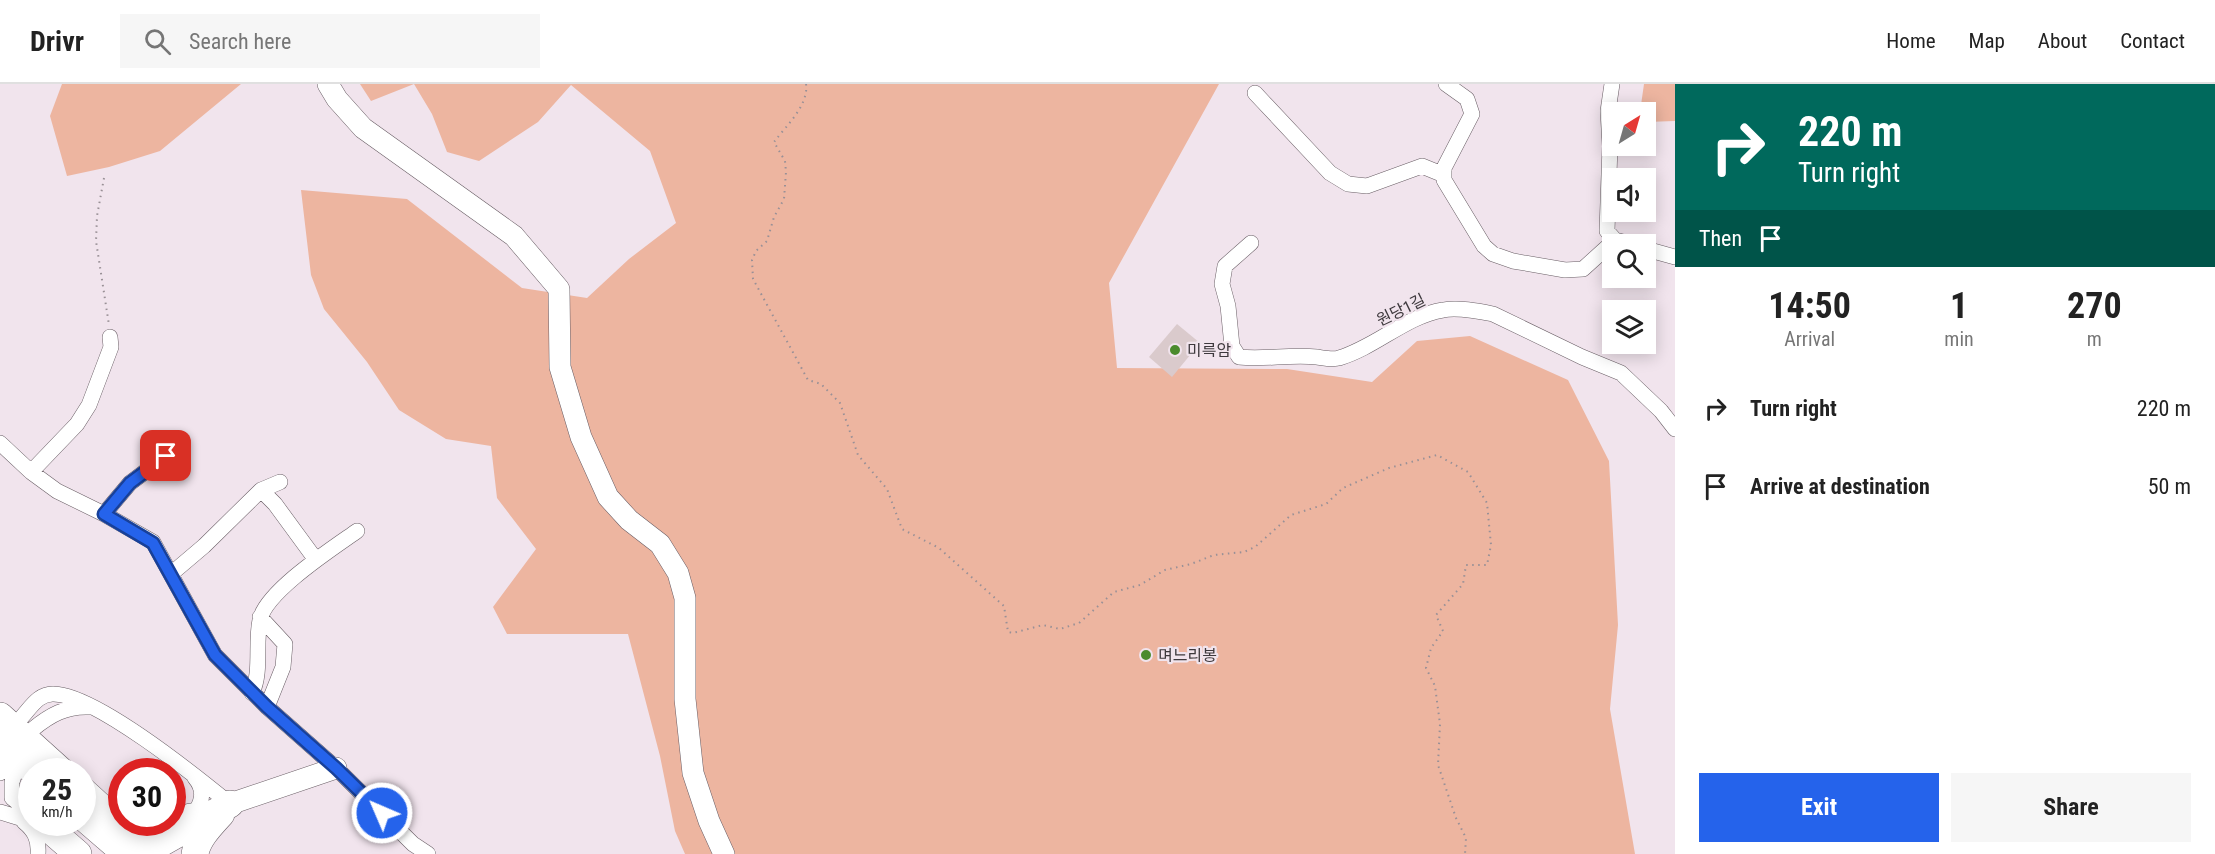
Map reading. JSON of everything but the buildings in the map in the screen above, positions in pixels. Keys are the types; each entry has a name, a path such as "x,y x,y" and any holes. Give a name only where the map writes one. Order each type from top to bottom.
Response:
{"highway":[{"path":"11,716 49,758"},
{"path":"96,803 108,814"},
{"path":"186,818 230,804"},
{"path":"128,836 142,853 230,804"},
{"path":"195,854 209,828 230,804"},
{"path":"39,839 78,854"}],"street":[{"path":"328,84 337,99 363,129 514,236 559,289 560,367 581,437 608,497 629,520 660,544 678,573 685,598 685,699 693,773 709,821 724,854"},
{"path":"1446,84 1467,99 1472,114 1444,168 1444,180 1484,246 1493,254 1513,261 1555,268 1583,269 1602,252"},
{"path":"1610,234 1607,231 1610,146 1608,111 1612,84"},
{"path":"1255,93 1330,173 1348,184 1367,186 1422,166 1444,176"},
{"name":"원당1길","path":"1251,243 1225,266 1222,284 1228,306 1232,346 1239,357 1253,359 1305,356 1336,359 1365,348 1423,316 1445,309 1478,311 1493,314 1582,357 1622,373 1661,411 1675,429"},
{"path":"1656,252 1675,257"},
{"path":"31,472 76,424 89,405 111,347 111,337"},
{"path":"0,443 31,472 57,491 104,514 153,543 215,655 252,693 336,768 413,844 428,854"},
{"path":"104,514 130,483 166,456"},
{"path":"171,574 204,546 261,490 280,482"},
{"path":"261,490 275,504 316,560"},
{"path":"252,693 257,683 257,639 260,618 272,599 316,560 357,531"},
{"path":"260,618 285,644 283,667 267,707"},
{"path":"11,716 37,699 53,693 70,697 92,707 126,728 190,771 230,804 336,768"},
{"path":"33,729 48,716 76,706 92,707"},
{"path":"0,773 14,756"},
{"path":"14,756 12,798 18,805"},
{"path":"190,771 200,784 202,791 201,801 192,816"},
{"path":"0,785 6,800 18,809"},
{"path":"0,812 18,815"}],"path":[{"path":"806,84 807,91 801,107 774,142 784,161 786,172 784,199 774,217 767,241 756,251 752,260 753,279 808,381 821,384 840,403 858,454 887,489 902,529 939,548 1004,606 1008,632 1013,633 1043,625 1060,629 1078,623 1114,592 1140,585 1165,570 1191,564 1214,555 1244,552 1255,547 1292,515 1326,504 1343,488 1389,468 1437,455 1468,472 1486,503 1491,545 1487,565 1466,565 1463,584 1436,615 1443,631 1431,648 1426,668 1435,686 1440,724 1438,765 1456,818 1466,838 1465,854"},
{"path":"104,178 97,216 96,241 111,337"}],"shaded area":[{"path":"62,84 241,84 160,151 109,167 67,176 50,116"},
{"path":"360,84 414,84 371,101"},
{"path":"414,84 1219,84 1109,283 1117,368 1287,369 1372,382 1417,341 1470,336 1568,380 1609,461 1618,625 1610,709 1635,854 685,854 675,831 660,756 628,634 507,634 493,607 536,549 497,498 491,446 446,439 399,410 367,362 324,309 311,275 301,190 407,199 522,288 587,298 629,259 676,223 650,151 571,85 538,122 479,161 447,152 432,114"},
{"path":"1644,84 1675,84 1675,121 1656,122 1656,102 1641,102"}],"place":[{"name":"미륵암","path":"1175,350"},
{"name":"며느리봉","path":"1146,655"}],"route":[{"path":"166,456 130,483 104,514 153,543 215,655 267,707 336,768 382,813"}]}
